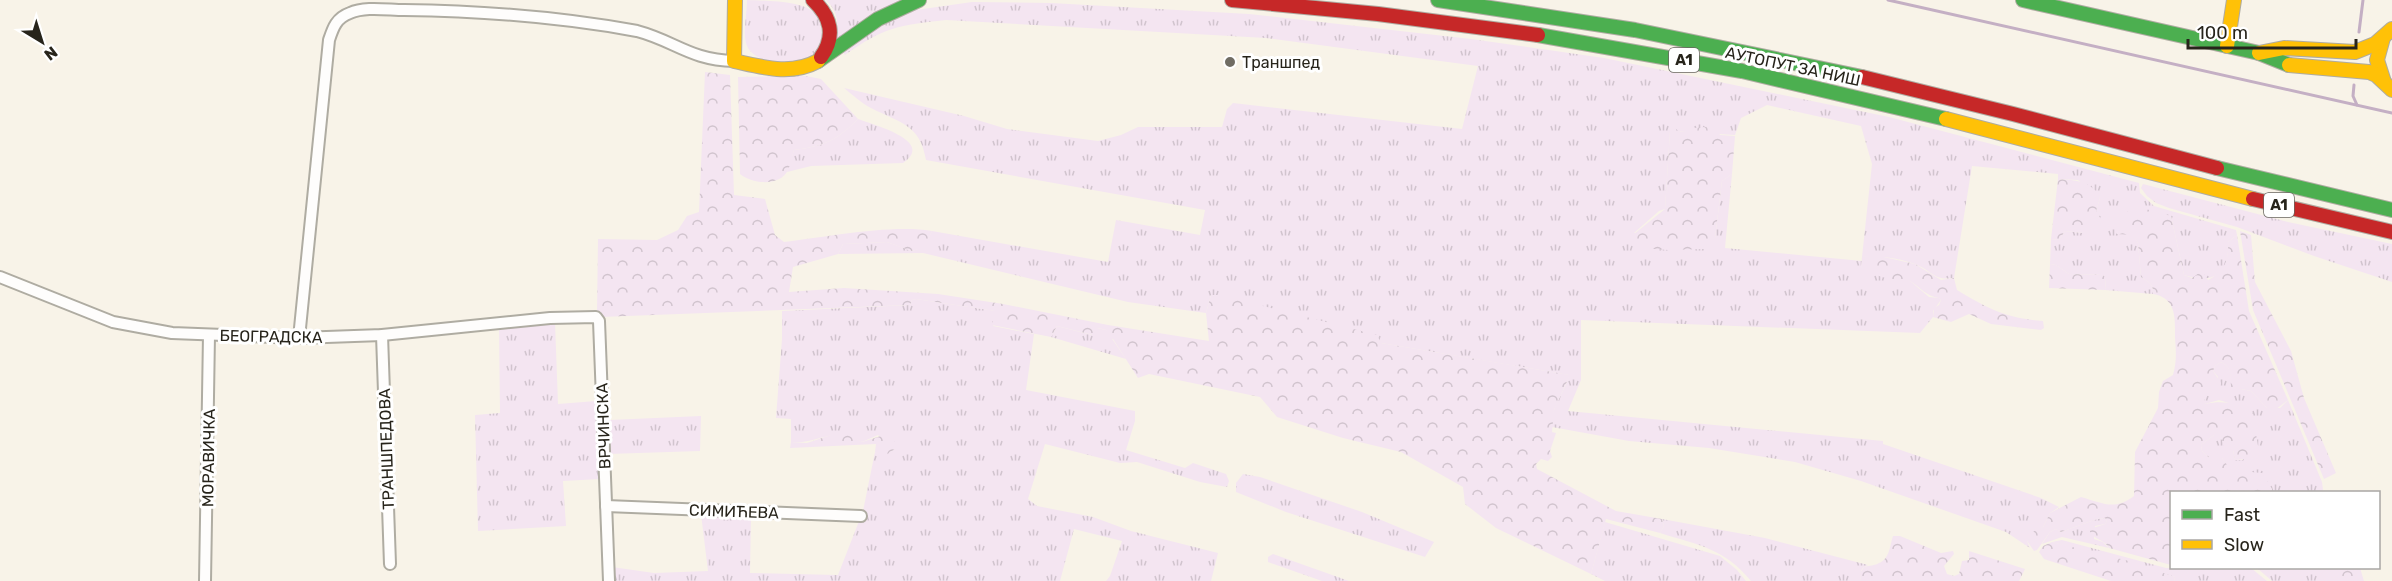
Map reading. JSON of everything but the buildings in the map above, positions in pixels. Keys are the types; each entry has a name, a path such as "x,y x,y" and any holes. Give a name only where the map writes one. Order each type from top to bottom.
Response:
{"main road":[{"path":"735,0 734,61 788,69 808,67 865,25 887,13 920,0"},
{"path":"813,0 829,19 832,32 828,49 818,61"},
{"name":"АУТОПУТ ЗА НИШ","path":"1232,0 1491,27 1637,51 1814,86 2166,177 2392,232"},
{"name":"АУТОПУТ ЗА НИШ","path":"1438,0 1637,30 1754,52 1959,100 2392,210"},
{"path":"2023,0 2259,53 2283,64 2369,72 2388,86"},
{"path":"2227,46 2234,0"},
{"path":"2259,53 2284,48 2334,52 2355,51 2366,49 2388,34"},
{"path":"2388,34 2376,57 2378,70 2388,86"}],"street":[{"path":"299,338 329,40 333,26 341,17 351,12 377,10 445,10 523,16 637,31 654,35 700,57 734,61"},
{"name":"БЕОГРАДСКА","path":"0,277 113,322 172,333 299,338 382,335 550,318"},
{"name":"ВРЧИНСКА","path":"550,318 590,316 599,321 609,581"},
{"name":"МОРАВИЧКА","path":"205,581 209,335"},
{"name":"ТРАНШПЕДОВА","path":"382,335 390,564"},
{"name":"СИМИЋЕВА","path":"606,506 861,516"}],"green space":[{"path":"747,0 786,2 813,11 818,17 823,40 815,53 797,63 776,63 757,56 750,50 745,38"},
{"path":"826,0 899,0 834,45 836,16"},
{"path":"972,2 1051,3 1249,14 1471,39 1604,58 1889,117 2139,183 2140,193 2154,206 2236,230 2237,235 2228,242 2228,253 2223,269 2212,277 2195,278 2184,275 2171,216 2117,234 2133,234 2138,243 2141,277 2153,288 2153,294 2105,290 2106,279 2103,275 2069,274 2056,265 2050,264 2051,239 2059,240 2065,231 2083,233 2096,211 2100,198 2078,180 2058,179 2058,174 1972,166 1954,278 1947,279 1902,260 1862,257 1872,164 1861,126 1767,105 1741,118 1735,135 1670,131 1665,209 1659,211 1634,233 1715,238 1722,181 1732,174 1725,248 1862,261 1861,267 1909,280 1929,297 1941,300 1933,311 1933,317 1920,333 1581,320 1581,380 1568,411 1883,441 1883,444 2041,498 2059,507 2050,513 2043,527 2027,541 2030,548 2006,532 1861,481 1795,462 1709,448 1629,441 1552,427 1553,413 1569,375 1381,343 1211,295 1206,313 1128,302 923,253 838,254 843,244 887,242 912,251 924,247 932,231 1108,262 1116,220 1200,235 1205,210 926,160 923,148 914,132 900,122 867,106 844,88 964,116 1007,129 1098,141 1121,135 1138,127 1222,127 1227,109 1233,103 1462,129 1478,66 1266,38 946,20 892,29 871,38 845,55 843,52 865,33 916,10"},
{"path":"705,72 730,75 734,195 765,199 775,235 784,242 879,230 932,231 924,248 911,251 887,242 843,244 838,254 793,267 789,292 844,288 938,294 1209,341 1206,313 1211,295 1220,295 1377,335 1381,343 1570,375 1554,410 1552,432 1556,433 1550,451 1552,457 1548,461 1541,459 1536,464 1537,469 1616,511 1662,519 1664,526 1660,533 1606,519 1591,574 1496,528 1465,504 1463,487 1401,452 1343,438 1277,417 1260,397 1149,374 1138,378 1113,339 1107,338 1106,330 1098,328 1093,335 1057,326 1051,337 992,325 995,311 916,299 912,300 910,305 601,317 597,312 598,239 657,240 678,230 687,216 699,212"},
{"path":"806,76 821,79 858,119 843,133 829,141 814,147 794,150 788,170 779,179 758,182 740,174 738,77"},
{"path":"858,119 887,129 907,141 912,148 911,155 903,163 811,166 787,172 794,150 814,147 829,141 843,133"},
{"path":"1715,126 1720,135 1735,136 1732,174 1722,181 1715,238 1707,249 1642,248 1634,234 1665,209 1670,131 1674,128 1681,132 1689,132 1694,128"},
{"path":"2058,179 2083,182 2097,192 2100,198 2096,211 2102,221 2096,230 2083,233 2065,231 2059,240 2051,239"},
{"path":"2143,184 2288,222 2392,244 2392,282 2237,227 2156,203 2141,188"},
{"path":"2142,208 2171,216 2184,275 2192,278 2199,273 2204,274 2208,280 2214,277 2222,269 2227,259 2228,242 2237,235 2249,311 2288,400 2275,410 2267,408 2251,391 2241,389 2236,393 2232,392 2228,368 2221,362 2215,366 2213,371 2221,383 2219,391 2207,396 2204,400 2205,404 2246,403 2252,410 2258,446 2249,457 2235,460 2233,450 2224,446 2220,435 2214,435 2201,445 2202,451 2209,458 2222,458 2233,473 2239,474 2243,466 2251,472 2262,473 2272,489 2271,491 2170,491 2170,565 2109,548 2090,532 2090,529 2105,524 2107,521 2105,518 2061,532 2056,529 2050,532 2034,551 2027,541 2033,532 2043,527 2050,513 2081,497 2114,504 2127,501 2134,496 2135,452 2158,408 2159,392 2163,381 2173,375 2176,356 2175,323 2171,305 2161,296 2153,294 2153,288 2141,277 2138,243 2133,235 2115,232 2120,216"},
{"path":"2240,231 2251,235 2255,282 2291,351 2304,398 2336,473 2324,479 2253,310"},
{"path":"1875,255 1915,264 1941,280 1954,278 1957,290 1998,312 2043,321 2044,328 2041,330 1991,324 1969,314 1951,322 1933,317 1934,308 1941,300 1939,298 1927,294 1908,280 1884,278 1861,267 1862,257"},
{"path":"2050,264 2056,265 2069,274 2103,275 2106,278 2105,290 2049,288"},
{"path":"912,300 996,311 993,326 1034,334 1026,390 1135,411 1135,421 1126,450 1185,468 1193,463 1226,474 1229,481 1227,487 1200,482 1137,462 1120,463 1045,444 1028,499 1037,506 1093,517 1131,531 1218,553 1211,581 1106,581 1110,576 1122,541 1074,529 1060,581 612,581 612,567 654,573 708,571 701,514 751,517 750,573 838,575 863,511 875,452 883,456 895,449 878,435 862,442 852,437 835,435 791,442 791,419 776,418 782,311 910,305"},
{"path":"555,322 558,404 596,401 600,479 563,481 566,526 478,531 475,415 500,413 499,329"},
{"path":"1057,326 1092,335 1097,328 1106,330 1126,359 1051,337"},
{"path":"2221,362 2225,364 2231,376 2231,387 2251,391 2267,408 2280,408 2288,400 2322,482 2323,490 2271,491 2272,489 2232,473 2222,458 2209,458 2202,451 2201,445 2214,435 2220,435 2233,450 2235,460 2243,460 2232,404 2219,400 2205,404 2203,400 2218,377 2213,371 2215,366"},
{"path":"701,416 700,451 608,454 609,420"},
{"path":"837,433 850,434 862,442 887,434 894,439 895,449 883,457 875,452 876,444 790,448 791,442 807,443"},
{"path":"1243,474 1260,477 1362,512 1434,542 1425,557 1286,512 1236,492 1236,483"},
{"path":"2105,518 2107,521 2105,524 2095,526 2094,539 2103,542 2109,548 2062,537 2042,544 2050,532 2056,529 2061,532"},
{"path":"1662,519 1765,538 1868,565 1861,571 1861,581 1751,581 1731,561 1720,554 1660,533 1664,526"},
{"path":"1605,522 1720,556 1746,581 1605,581 1591,574"},
{"path":"1893,536 1900,536 1941,553 1953,551 1954,554 1944,566 1947,574 1954,576 1959,574 1962,561 1969,560 1969,551 2025,569 2019,581 1861,581 1860,573 1864,567 1883,561 1889,551"},
{"path":"2062,540 2170,569 2252,569 2267,581 2174,581 2175,577 2052,542"},
{"path":"2052,542 2129,561 2175,577 2174,581 2111,581 2044,559 2039,552 2043,546"},
{"path":"1273,554 1349,581 1322,581 1268,562 1268,557"},
{"path":"2258,569 2328,569 2328,581 2272,581"},
{"path":"2328,569 2360,569 2364,581 2328,581"}],"waterway":[{"path":"1888,0 2392,113"},
{"path":"2359,32 2363,0"},
{"path":"2354,85 2353,96 2357,105"}],"traffic: fast":[{"path":"818,61 878,19 919,0"},
{"path":"1438,0 1635,30 1862,77"},
{"path":"2023,0 2259,53 2289,65"},
{"path":"1538,35 1742,71 1946,119"},
{"path":"2217,168 2392,210"}],"traffic: slow":[{"path":"735,0 734,61 776,69 808,66 818,61"},
{"path":"2227,46 2234,0"},
{"path":"2259,53 2284,48 2355,52 2375,44 2392,29"},
{"path":"2383,38 2377,60 2384,82"},
{"path":"2289,65 2369,72 2376,75 2392,90"},
{"path":"1946,119 2253,199"}],"traffic: jam":[{"path":"813,0 824,13 830,34 829,42 821,57"},
{"path":"1232,0 1378,14 1538,35"},
{"path":"1862,77 2217,168"},
{"path":"2253,199 2392,232"}],"place":[{"name":"Траншпед","path":"1230,62"}]}
